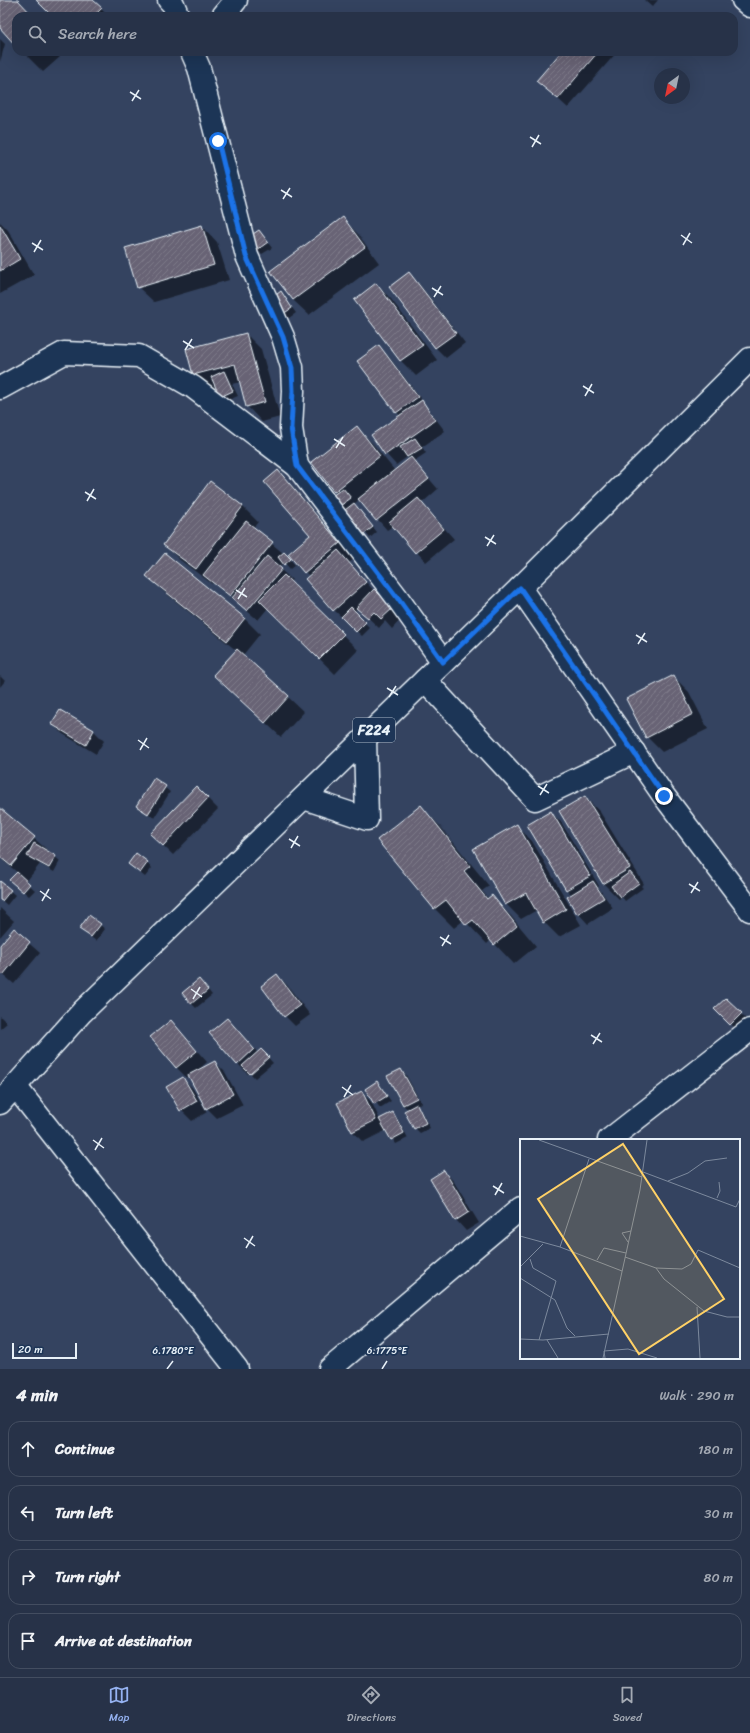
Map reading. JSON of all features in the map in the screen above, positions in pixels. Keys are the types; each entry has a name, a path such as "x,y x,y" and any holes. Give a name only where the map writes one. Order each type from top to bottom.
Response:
{"street":[{"path":"170,0 176,12"},
{"path":"226,12 236,0"},
{"path":"743,0 750,6"},
{"path":"198,57 246,256 283,337 292,368 293,391 291,428 297,466"},
{"path":"0,388 64,353 139,356 193,387 297,466 396,596 443,662"},
{"name":"F224","path":"0,1103 82,1012 520,588 750,359"},
{"path":"520,588 664,796 750,910"},
{"path":"425,680 535,799 634,752"},
{"path":"304,798 367,819 365,738"},
{"path":"610,1139 750,1030"},
{"path":"15,1086 237,1369"},
{"path":"330,1369 520,1209"}],"building":[{"path":"0,0 18,0 29,12 12,12 12,42 0,28"},
{"path":"36,0 93,0 102,8 98,12 48,12"},
{"path":"558,56 595,56 558,99 536,81"},
{"path":"343,217 365,247 293,300 270,271"},
{"path":"0,225 20,259 0,271"},
{"path":"202,225 214,265 137,288 125,248"},
{"path":"259,230 268,242 257,250 247,238"},
{"path":"409,272 456,333 435,348 389,287"},
{"path":"376,283 423,345 400,361 354,300"},
{"path":"281,291 292,308 283,314 272,298"},
{"path":"246,333 265,402 246,407 235,364 193,375 186,349"},
{"path":"379,345 418,397 396,413 357,361"},
{"path":"224,371 233,391 220,397 211,377"},
{"path":"422,400 435,420 385,455 371,435"},
{"path":"357,426 380,456 334,492 311,462"},
{"path":"415,438 422,448 407,457 400,447"},
{"path":"411,457 429,479 376,521 358,499"},
{"path":"278,470 340,543 304,573 288,554 310,535 264,482"},
{"path":"210,481 243,506 196,569 163,545"},
{"path":"343,488 351,498 340,506 332,496"},
{"path":"418,498 444,529 415,553 389,522"},
{"path":"354,503 373,527 364,534 345,510"},
{"path":"246,521 273,542 230,596 203,575"},
{"path":"338,550 366,582 333,611 305,579"},
{"path":"284,552 291,559 284,565 278,557"},
{"path":"165,553 245,618 227,641 146,576"},
{"path":"267,556 282,569 247,611 232,598"},
{"path":"284,575 344,634 319,659 259,600"},
{"path":"374,589 393,608 381,619 374,612 368,618 356,608"},
{"path":"351,607 366,622 356,632 341,617"},
{"path":"237,649 289,696 265,723 213,675"},
{"path":"674,675 693,714 646,738 626,699"},
{"path":"60,710 94,730 86,745 51,724"},
{"path":"154,778 166,786 148,814 136,806"},
{"path":"196,786 208,798 163,846 150,834"},
{"path":"585,796 630,868 603,884 559,811"},
{"path":"421,805 470,866 464,871 487,899 492,895 517,926 494,945 473,920 466,925 446,900 434,909 377,840"},
{"path":"0,808 35,837 11,866 0,857"},
{"path":"551,811 590,876 566,890 527,825"},
{"path":"517,824 566,909 543,923 526,893 505,905 473,849"},
{"path":"34,843 56,856 49,868 27,856"},
{"path":"136,853 148,862 140,873 128,864"},
{"path":"17,872 30,884 23,892 9,880"},
{"path":"630,872 639,883 620,897 611,886"},
{"path":"0,881 11,890 2,901 0,900"},
{"path":"593,881 604,898 577,914 567,897"},
{"path":"89,915 101,924 91,937 79,929"},
{"path":"14,928 30,942 3,975 0,972 0,945"},
{"path":"277,974 300,1005 284,1017 261,986"},
{"path":"199,979 208,990 191,1004 182,993"},
{"path":"726,998 742,1013 730,1025 714,1009"},
{"path":"227,1018 254,1049 237,1065 209,1033"},
{"path":"171,1020 197,1051 176,1068 150,1037"},
{"path":"261,1049 269,1057 250,1074 242,1066"},
{"path":"215,1061 233,1094 206,1109 188,1075"},
{"path":"401,1069 417,1098 403,1105 387,1076"},
{"path":"183,1077 197,1101 180,1111 166,1087"},
{"path":"377,1081 387,1096 374,1104 365,1089"},
{"path":"362,1091 376,1120 352,1132 337,1103"},
{"path":"417,1104 426,1123 414,1129 404,1111"},
{"path":"393,1112 404,1133 391,1140 379,1119"},
{"path":"444,1170 469,1212 455,1221 430,1179"}],"route":[{"path":"218,141 246,256 283,337 292,368 293,391 291,428 297,466 396,596 443,662 520,588 664,796"}]}
